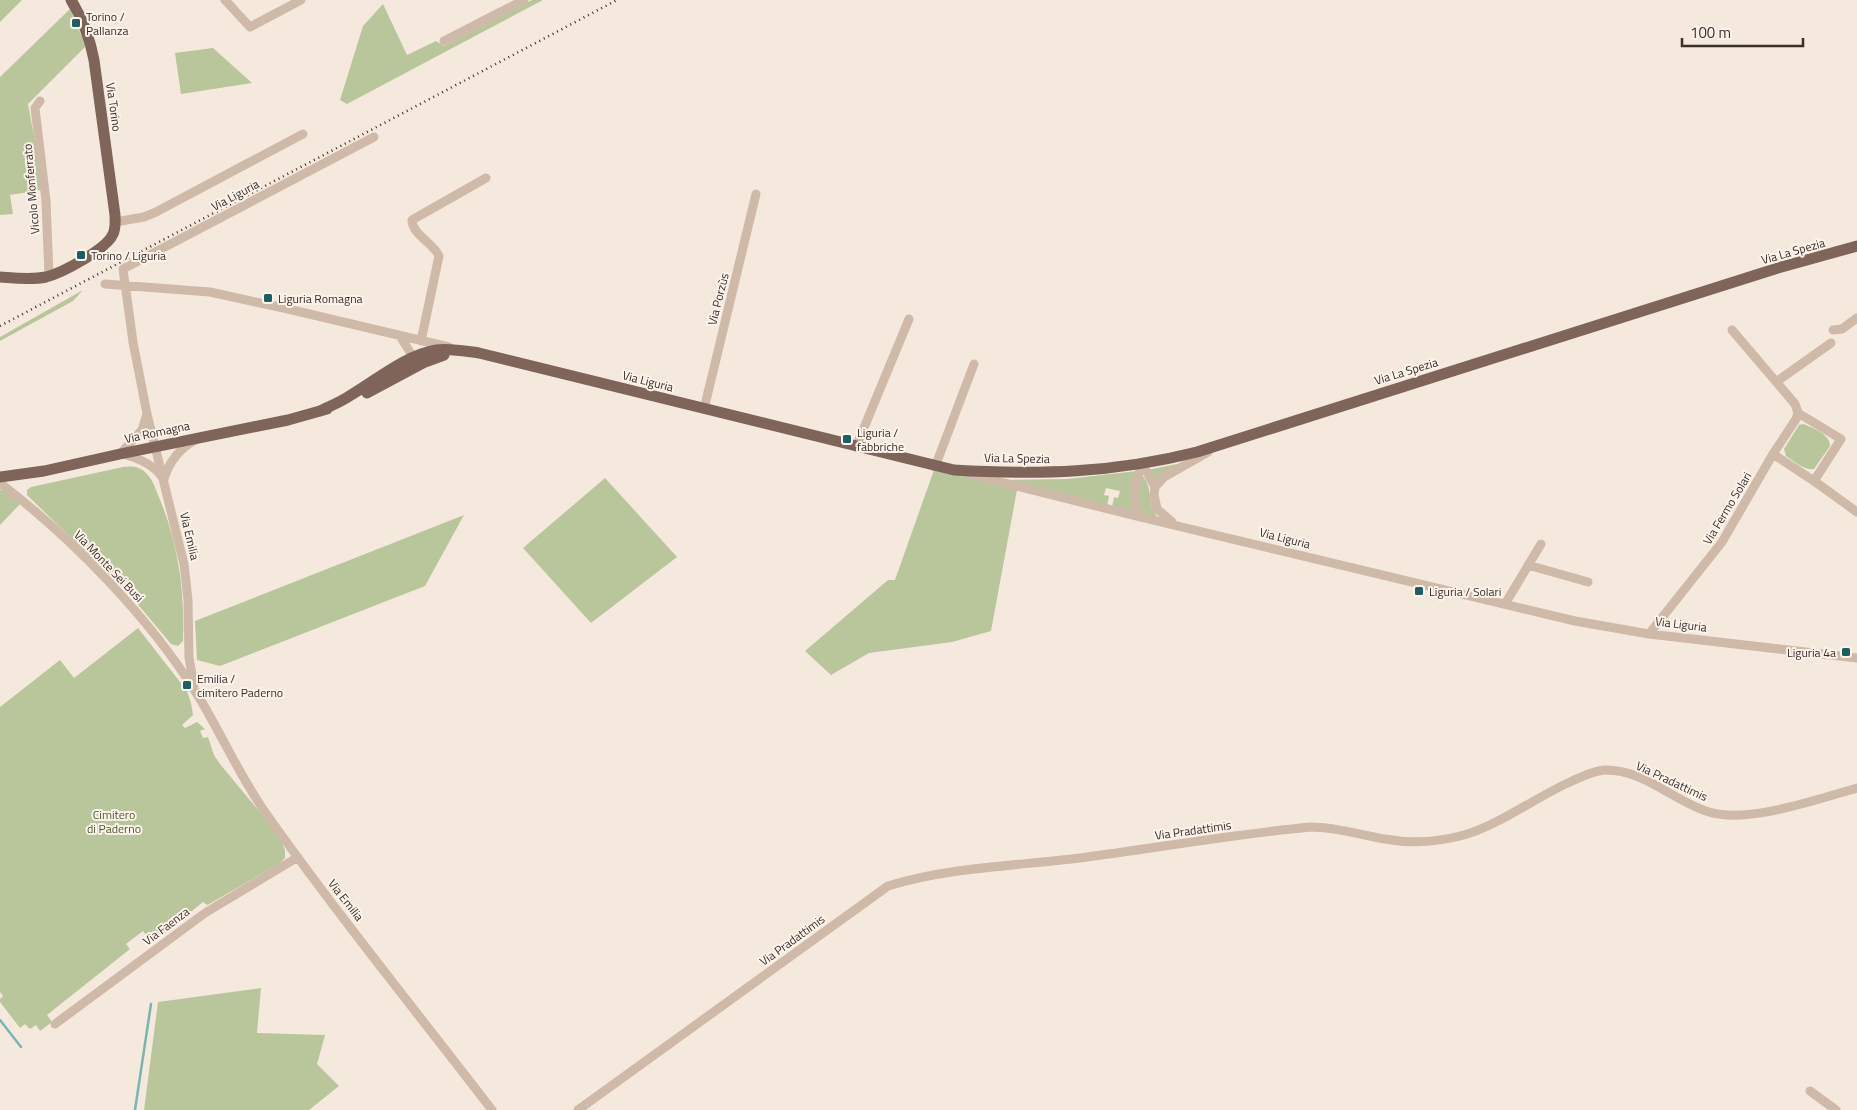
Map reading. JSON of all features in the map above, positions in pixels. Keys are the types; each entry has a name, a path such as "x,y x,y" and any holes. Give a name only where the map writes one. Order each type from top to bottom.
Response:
{"main road":[{"name":"Via Torino","path":"71,0 82,18 90,39 115,222"},
{"path":"0,277 32,278 49,276 102,248 113,235 115,222"},
{"name":"Via La Spezia","path":"954,470 1011,473 1074,472 1180,456 1778,268 1857,246"},
{"name":"Via Liguria","path":"466,351 935,467 954,470"},
{"name":"Via Romagna","path":"320,411 351,396 385,373 413,358 432,353 466,351"},
{"name":"Via Romagna","path":"0,477 39,472 155,446 288,420 320,411 347,403 432,353"}],"street":[{"path":"225,0 250,27 301,0"},
{"path":"444,41 505,4 524,0"},
{"name":"Vicolo Monferrato","path":"40,102 35,108 46,201 49,276"},
{"path":"115,222 144,217 156,212 303,134"},
{"name":"Via Liguria","path":"124,285 123,269 374,137"},
{"path":"421,340 439,259 436,250 413,226 412,220 486,178"},
{"name":"Via Porzùs","path":"704,409 756,194"},
{"path":"104,284 210,292 421,340 432,353 413,358 400,336"},
{"name":"Via Emilia","path":"124,285 147,414 177,534 185,575 188,600 189,658 193,681 198,695"},
{"path":"1834,330 1842,329 1857,318"},
{"path":"856,447 909,319"},
{"path":"1732,330 1795,404 1798,413 1841,439 1814,481"},
{"path":"1776,382 1832,343"},
{"path":"935,467 974,364"},
{"name":"Via Fermo Solari","path":"1649,634 1722,542 1798,413"},
{"path":"120,454 142,430 147,414"},
{"path":"164,480 168,467 175,456 200,437"},
{"path":"1155,487 1164,477 1220,444"},
{"path":"120,454 132,456 148,464 164,480"},
{"path":"1773,454 1857,512"},
{"path":"1140,517 1134,498 1135,486 1142,463"},
{"name":"Via Liguria","path":"1142,463 1155,487 1154,495 1157,509 1167,519 1177,525"},
{"name":"Via Liguria","path":"954,470 1140,517 1575,621 1649,634 1857,658"},
{"name":"Via Monte Sei Busi","path":"0,483 65,540 111,585 149,628 187,679"},
{"path":"1505,604 1541,544"},
{"path":"1528,565 1588,582"},
{"name":"Via Emilia","path":"189,658 185,669 187,679 198,695 253,793 298,858 492,1110"},
{"name":"Via Pradattimis","path":"578,1110 888,886 913,879 950,872 1080,858 1311,827 1332,828 1388,840 1428,842 1467,834 1482,828 1565,784 1589,773 1604,770 1638,777 1698,808 1719,814 1742,814 1772,810 1857,788"},
{"name":"Via Faenza","path":"55,1024 205,913 298,858"},
{"path":"1810,1091 1836,1110"}],"green space":[{"path":"0,0 22,0 0,22"},
{"path":"532,0 543,0 347,104 340,100 363,26 383,4 407,55 436,41 444,46"},
{"path":"70,9 86,46 28,104 38,158 41,190 10,195 13,214 0,215 0,77"},
{"path":"213,48 252,83 181,94 175,53"},
{"path":"83,290 73,301 0,341 0,337"},
{"path":"1803,424 1824,435 1830,446 1814,469 1807,469 1796,463 1786,456 1784,449 1799,425"},
{"path":"1179,465 1155,482 1147,470"},
{"path":"123,467 137,468 150,477 171,530 179,566 183,604 183,641 178,646 171,644 130,595 27,495 27,490 31,487"},
{"path":"935,467 1017,490 991,631 952,642 869,653 831,675 805,651 888,580 895,580"},
{"path":"1137,471 1131,492 1133,512 1112,507 1114,497 1118,498 1120,491 1106,488 1104,495 1109,496 1107,506 1000,480 1067,479"},
{"path":"1142,475 1148,485 1152,505 1157,517 1142,514 1137,493"},
{"path":"605,478 677,557 591,623 523,548"},
{"path":"0,490 12,492 22,502 0,525"},
{"path":"464,515 425,586 220,666 197,660 195,621"},
{"name":"Cimitero di Paderno","path":"138,628 187,691 193,715 182,725 185,728 197,722 205,729 200,731 203,738 208,737 214,755 220,764 278,834 285,850 285,858 280,863 211,903 207,905 203,902 152,943 143,931 126,944 130,949 47,1015 52,1022 40,1031 36,1025 30,1029 25,1024 20,1028 0,1002 3,996 0,992 0,707 60,660 74,678"},
{"path":"261,988 257,1033 325,1035 317,1064 339,1086 309,1110 144,1110 158,1002"}],"waterway":[{"path":"135,1110 151,1004"},
{"path":"0,1020 21,1047"}],"railway":[{"path":"0,326 617,0"}],"place":[{"name":"Torino / Pallanza","path":"76,23"},
{"name":"Torino / Liguria","path":"81,255"},
{"name":"Liguria Romagna","path":"268,298"},
{"name":"Liguria / fabbriche","path":"847,439"},
{"name":"Liguria / Solari","path":"1419,591"},
{"name":"Liguria 4a","path":"1846,652"},
{"name":"Emilia / cimitero Paderno","path":"187,685"}]}
